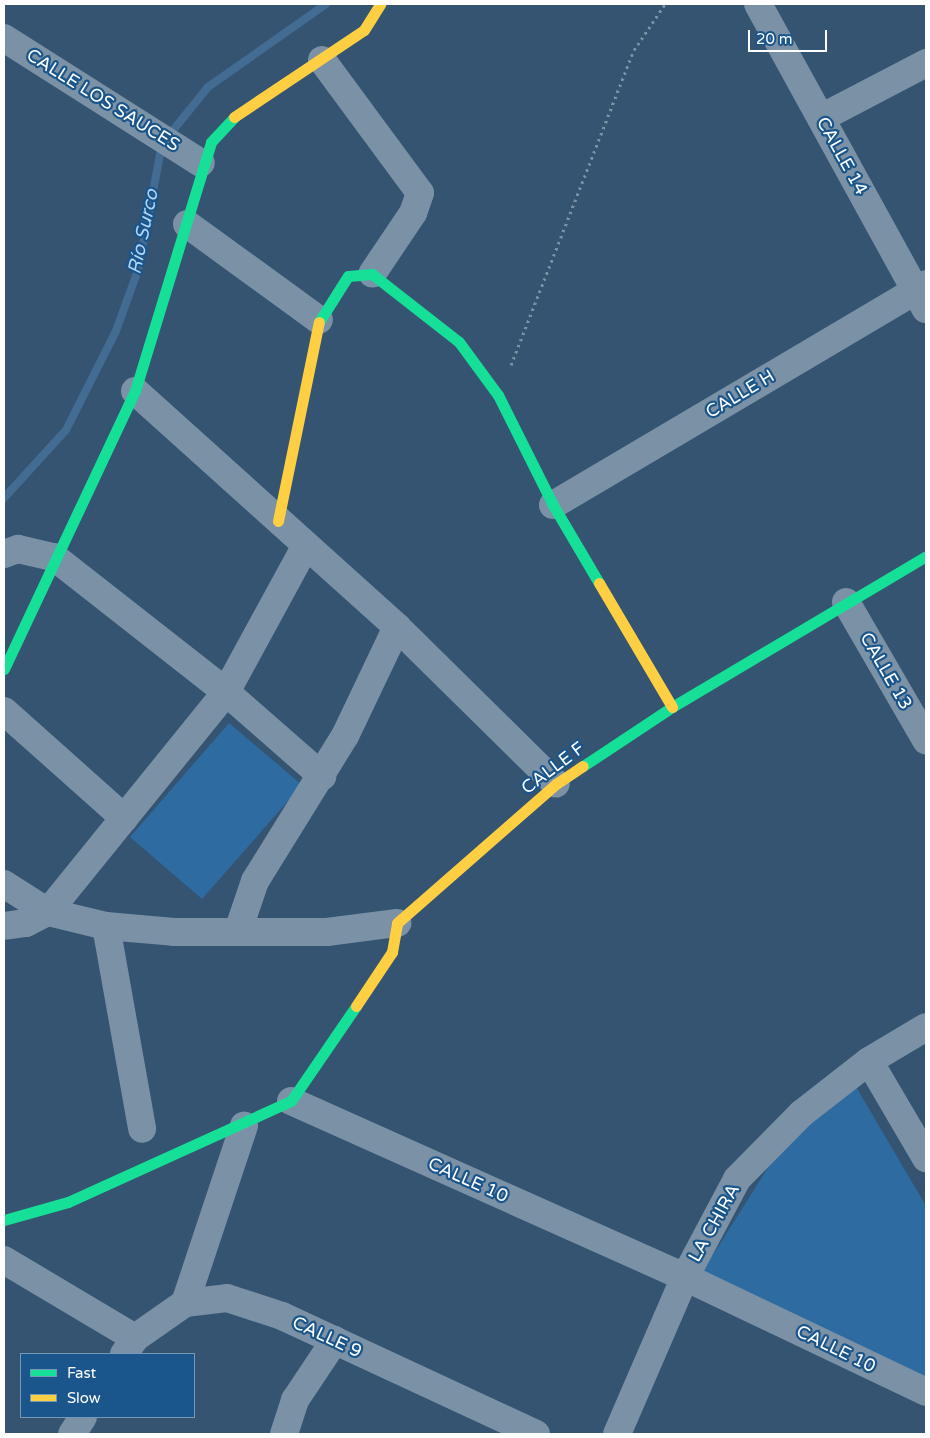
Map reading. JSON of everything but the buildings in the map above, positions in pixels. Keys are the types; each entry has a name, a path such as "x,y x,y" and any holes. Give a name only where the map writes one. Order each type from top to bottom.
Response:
{"street":[{"path":"4,669 54,557 135,391 187,224 201,163 211,142 235,116 322,60 364,30 380,4"},
{"name":"CALLE 14","path":"758,4 821,118 923,294"},
{"name":"CALLE LOS SAUCES","path":"4,38 176,143 201,163"},
{"path":"322,60 420,193 414,213 372,274"},
{"path":"821,118 926,63"},
{"path":"187,224 319,320"},
{"path":"278,521 319,320 348,276 372,274 459,342 498,395 553,505 672,706"},
{"name":"CALLE H","path":"553,505 923,294"},
{"path":"135,391 305,547 397,627 556,784"},
{"path":"4,926 48,912 226,692 305,547"},
{"path":"4,554 18,549 54,557 226,692 322,776"},
{"name":"CALLE F","path":"397,923 556,784 672,706 926,556"},
{"name":"CALLE 13","path":"846,602 926,740"},
{"path":"238,931 256,881 322,776 397,627"},
{"path":"4,711 124,818"},
{"path":"4,884 48,912 106,926 327,932 397,923 392,952 291,1101 244,1126 68,1202 4,1220"},
{"path":"106,926 142,1129"},
{"name":"LA CHIRA","path":"617,1434 685,1277 737,1179 801,1114 869,1061 926,1027"},
{"path":"869,1061 926,1158"},
{"name":"CALLE 10","path":"291,1101 685,1277 926,1392"},
{"path":"185,1303 244,1126"},
{"path":"4,1260 130,1346"},
{"name":"CALLE 9","path":"130,1346 185,1303 227,1298 335,1340 536,1434"},
{"path":"284,1434 295,1400 335,1340"},
{"path":"72,1434 82,1418"}],"path":[{"path":"498,395 552,268 634,50 665,4"}],"shaded area":[{"path":"229,723 302,785 202,899 130,837"},
{"path":"855,1085 926,1206 926,1379 701,1274 779,1150"}],"waterway":[{"name":"Río Surco","path":"4,498 66,430 116,331 138,270 160,155 170,134 208,87 326,4"}],"traffic: fast":[{"path":"4,669 135,391 211,142 234,117"},
{"path":"319,322 348,276 372,274 459,342 498,395 553,505 599,583"},
{"path":"583,766 672,707 926,556"},
{"path":"4,1220 68,1202 291,1101 356,1006"}],"traffic: slow":[{"path":"234,117 364,30 380,4"},
{"path":"278,521 319,322"},
{"path":"599,583 672,707"},
{"path":"356,1006 392,952 397,923 556,784 583,766"}]}
